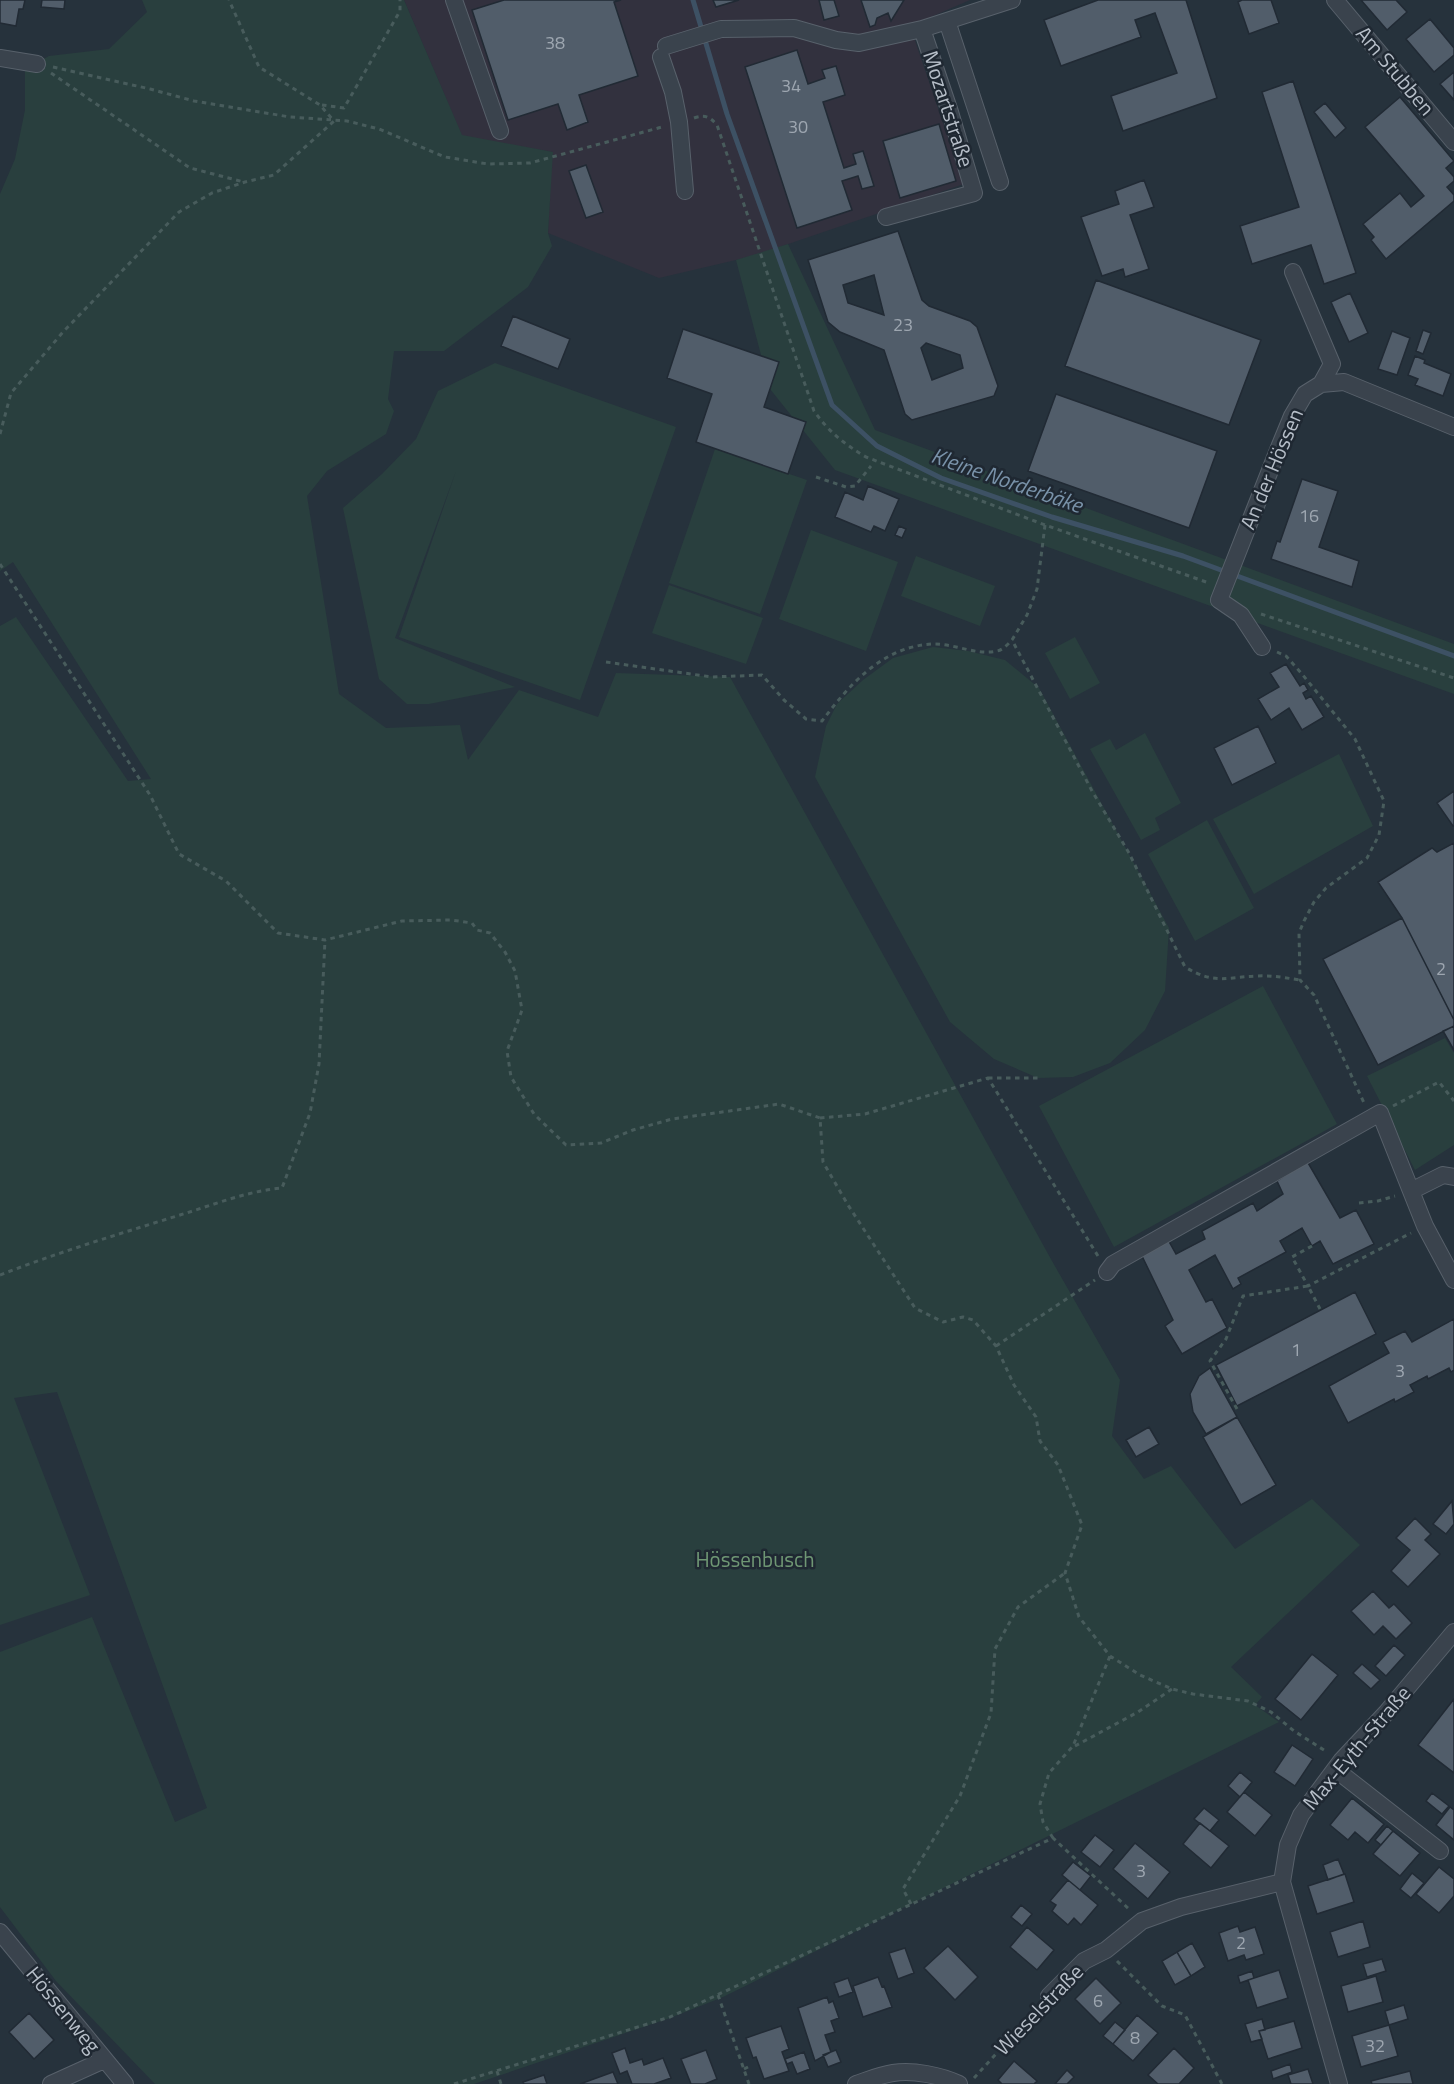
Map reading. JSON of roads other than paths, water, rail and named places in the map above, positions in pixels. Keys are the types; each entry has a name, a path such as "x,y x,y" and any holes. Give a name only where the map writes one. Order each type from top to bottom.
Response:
{"street":[{"path":"454,0 500,130"},
{"name":"Mozartstraße","path":"886,217 974,193 922,29 1012,0"},
{"name":"Am Stubben","path":"1335,0 1454,142"},
{"path":"947,21 1000,182"},
{"path":"685,191 679,122 663,51 721,29 794,28 836,40 859,43 922,29"},
{"path":"0,58 37,64"},
{"path":"1293,272 1332,364 1321,384"},
{"path":"1321,384 1344,382 1454,427"},
{"name":"An der Hössen","path":"1262,647 1241,615 1219,600 1292,416 1305,394 1321,384"},
{"path":"1107,1272 1113,1263 1375,1115 1425,1226 1449,1261 1454,1280"},
{"path":"1411,1191 1443,1175 1454,1177"},
{"name":"Max-Eyth-Straße","path":"1339,2084 1282,1882 1288,1845 1301,1815 1338,1765 1386,1713 1454,1632"},
{"path":"1338,1765 1440,1851"},
{"name":"Wieselstraße","path":"1048,1996 1084,1961 1106,1950 1142,1921 1181,1907 1282,1882"},
{"name":"Hössenweg","path":"0,1932 125,2084"},
{"name":"Hössenweg","path":"51,2084 104,2060"},
{"path":"856,2084 891,2073 907,2072 959,2084"}],"waterway":[{"name":"Kleine Norderbäke","path":"693,0 727,114 832,405 877,446 941,478 1052,517 1183,556 1454,656"}],"park label":[{"name":"Hössenbusch","path":"755,1560"}]}
